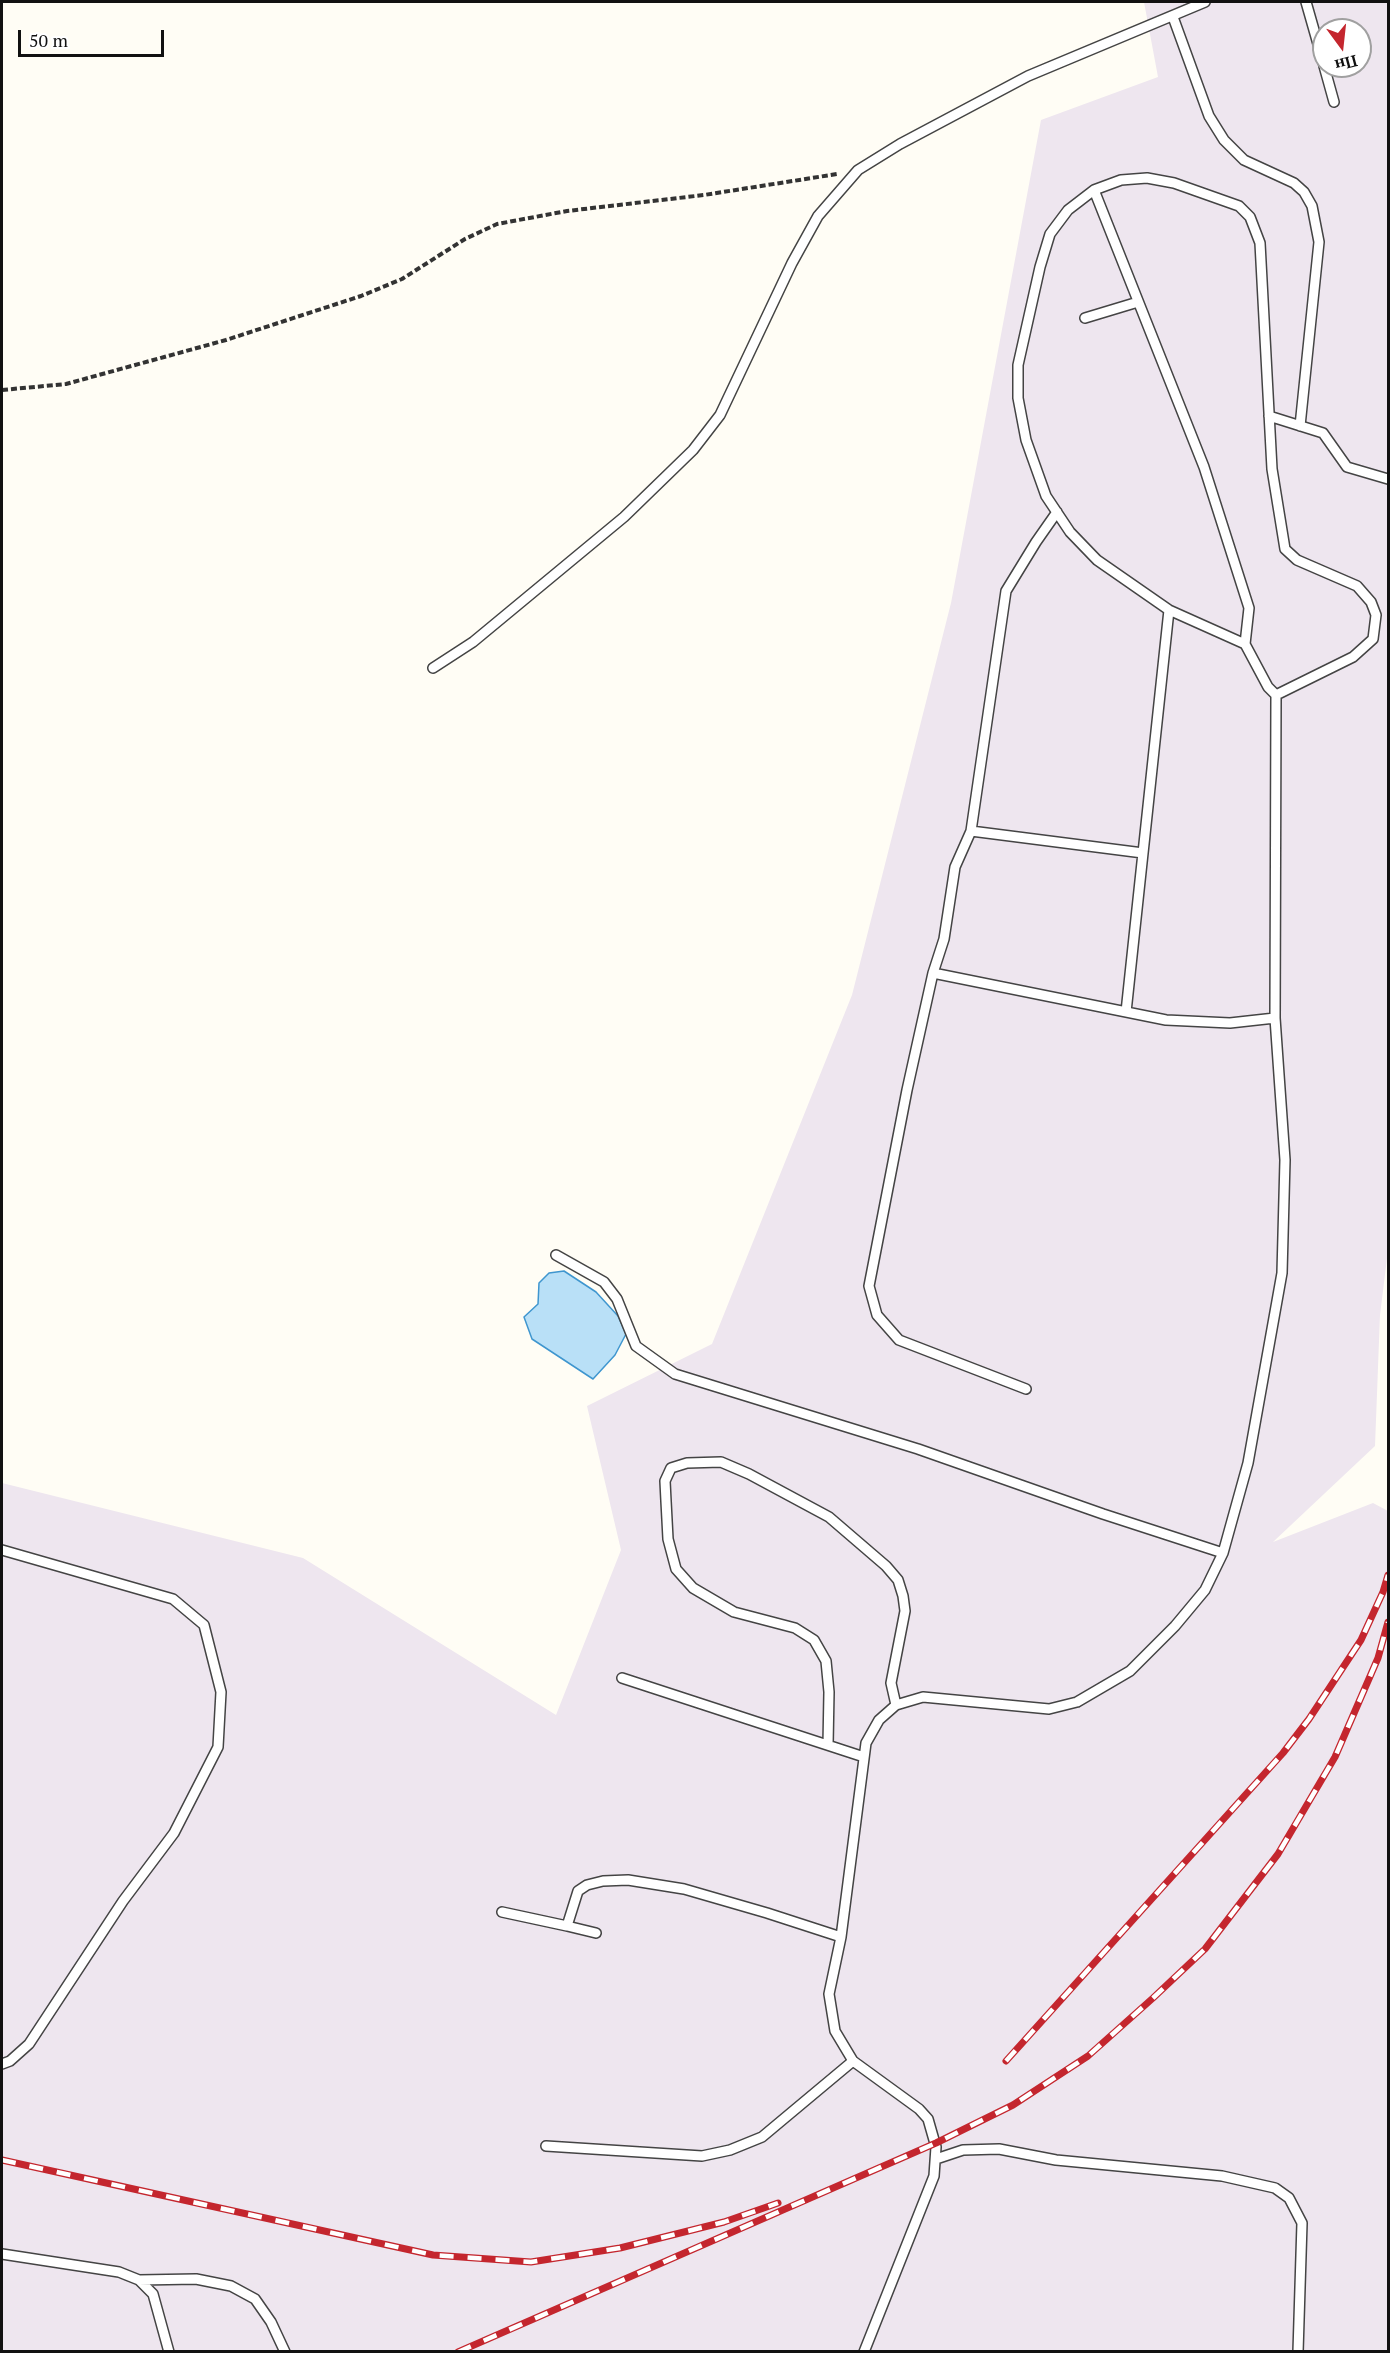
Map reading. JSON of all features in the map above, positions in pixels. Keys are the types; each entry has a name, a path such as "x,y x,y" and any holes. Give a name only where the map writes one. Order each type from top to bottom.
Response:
{"lane":[{"path":"433,668 472,642 624,517 693,450 720,415 792,262 818,216 858,170 900,144 1028,76 1205,2"},
{"path":"1306,2 1312,23"},
{"path":"1173,17 1209,116 1224,140 1244,160 1294,183 1304,192 1312,207 1319,242 1300,426"},
{"path":"1327,78 1334,102"},
{"path":"1245,644 1169,610 1097,560 1070,532 1046,496 1026,440 1018,398 1018,365 1040,267 1050,234 1068,210 1094,190 1121,180 1147,178 1174,183 1239,206 1250,217 1260,243 1272,469 1285,549 1297,560 1357,586 1371,602 1376,615 1373,639 1353,657 1276,695"},
{"path":"864,2352 934,2176 936,2159 936,2143 928,2119 919,2109 853,2061 835,2031 829,1994 841,1937 866,1743 879,1720 896,1706 923,1697 1049,1709 1077,1702 1130,1671 1175,1626 1206,1590 1222,1553 1248,1462 1282,1274 1285,1160 1275,1018 1276,695 1268,687 1245,644 1249,608 1204,467 1094,190"},
{"path":"1085,318 1138,302"},
{"path":"1269,416 1323,433 1347,467 1389,479"},
{"path":"1026,1389 899,1340 877,1315 868,1286 907,1090 933,973 944,939 955,867 971,831 1006,591 1057,512"},
{"path":"1126,1012 1169,610"},
{"path":"971,831 1143,853"},
{"path":"933,973 1166,1020 1230,1023 1275,1018"},
{"path":"556,1256 604,1282 617,1299 636,1346 675,1374 918,1449 1222,1553"},
{"path":"828,1745 829,1692 825,1661 814,1640 795,1628 735,1612 693,1588 676,1569 668,1539 665,1481 671,1468 687,1463 721,1462 749,1474 829,1517 886,1566 897,1580 903,1596 905,1611 891,1683 896,1706"},
{"path":"2,1550 173,1599 204,1625 221,1692 218,1747 174,1833 123,1901 29,2044 10,2061 2,2064"},
{"path":"622,1678 864,1757"},
{"path":"567,1926 578,1891 603,1881 628,1880 684,1889 841,1937"},
{"path":"502,1912 596,1933"},
{"path":"546,2146 702,2156 730,2150 762,2137 853,2061"},
{"path":"936,2159 963,2151 999,2149 1056,2160 1221,2176 1275,2188 1289,2198 1302,2223 1298,2352"},
{"path":"2,2254 119,2272 139,2280 196,2279 231,2286 255,2298 271,2322 285,2352"},
{"path":"139,2280 153,2294 169,2352"}],"path":[{"path":"2,390 66,384 226,340 361,296 402,279 465,238 497,224 567,211 704,195 858,170"}],"shaded area":[{"path":"1144,2 1388,2 1388,1250 1380,1315 1375,1446 1273,1542 1373,1503 1388,1511 1388,2351 2,2352 2,1483 303,1558 556,1715 621,1550 587,1406 712,1344 852,995 951,603 1041,120 1158,77"}],"water":[{"path":"564,1271 596,1292 618,1316 626,1334 615,1355 593,1379 532,1339 524,1317 538,1304 539,1283 549,1273"}],"railway":[{"path":"1006,2061 1283,1753 1309,1719 1361,1640 1383,1592 1388,1575"},
{"path":"458,2352 936,2143 1013,2105 1088,2056 1205,1949 1278,1854 1335,1757 1378,1658 1388,1622"},
{"path":"2,2160 433,2255 531,2262 620,2248 724,2222 778,2203"}]}
